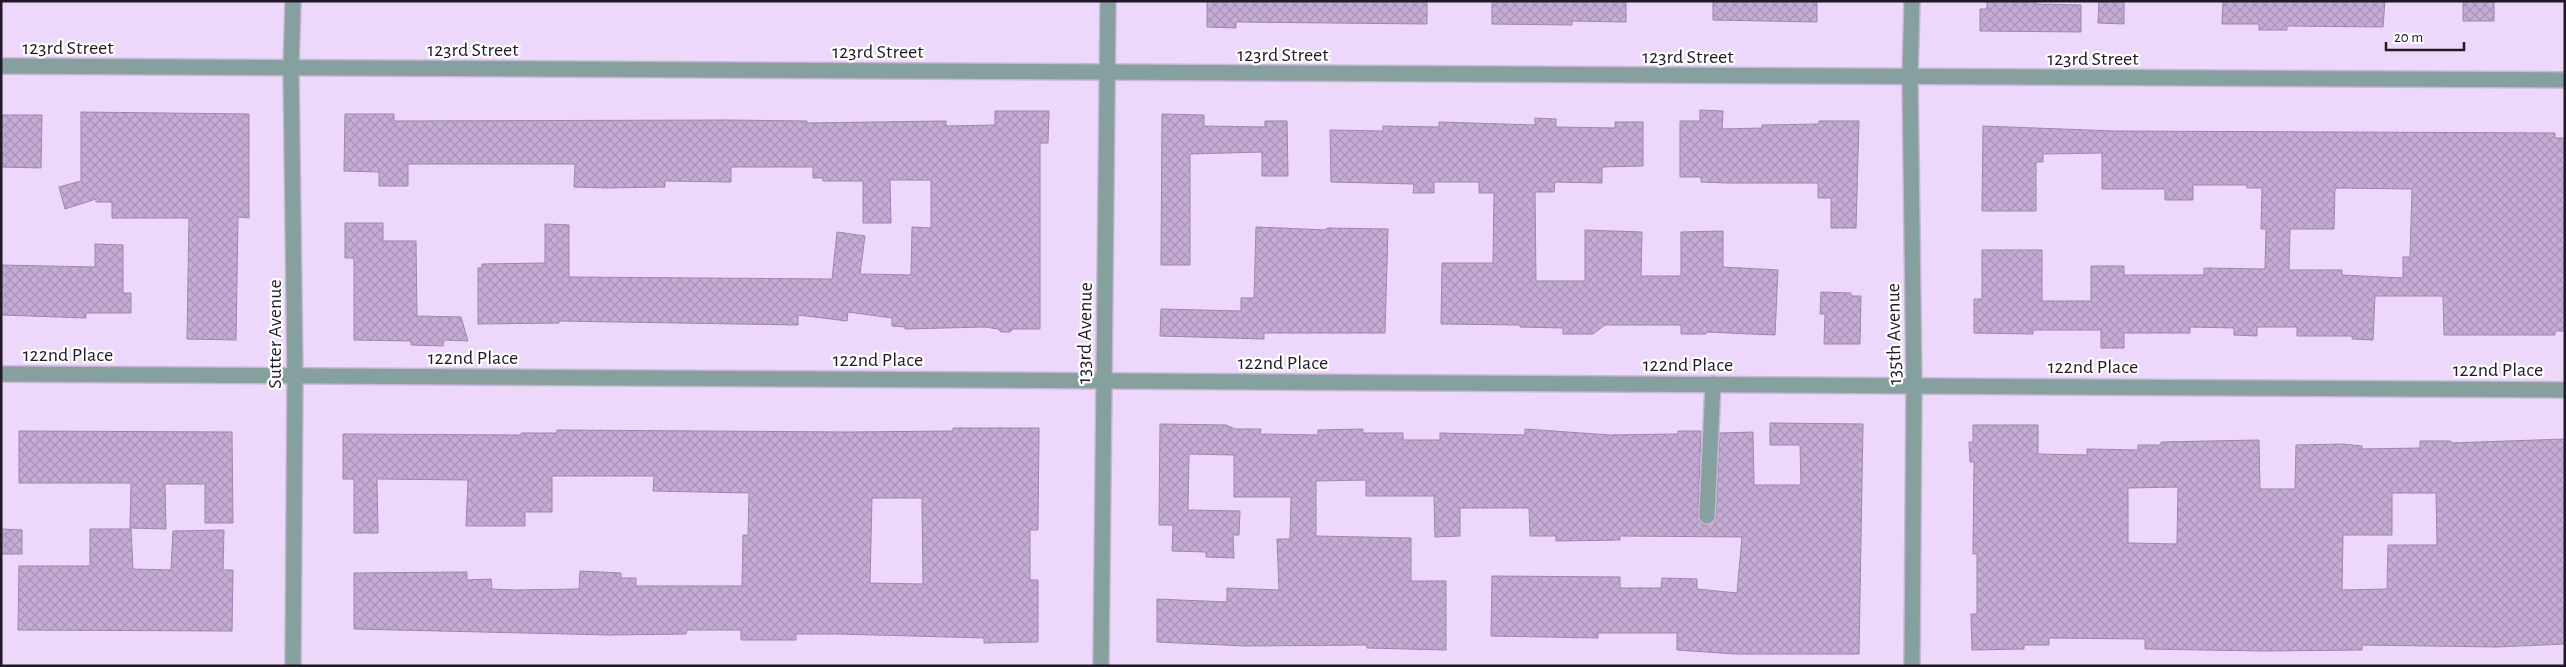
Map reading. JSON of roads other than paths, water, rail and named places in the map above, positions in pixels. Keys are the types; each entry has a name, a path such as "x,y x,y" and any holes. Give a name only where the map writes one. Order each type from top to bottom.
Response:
{"street":[{"name":"Sutter Avenue","path":"293,1 291,68 295,375 293,666"},
{"name":"133rd Avenue","path":"1101,666 1108,1"},
{"name":"135th Avenue","path":"1912,1 1910,77 1914,385 1912,666"},
{"name":"123rd Street","path":"1,66 2565,80"},
{"name":"122nd Place","path":"1,374 2565,390"},
{"path":"1707,516 1713,384"}]}
